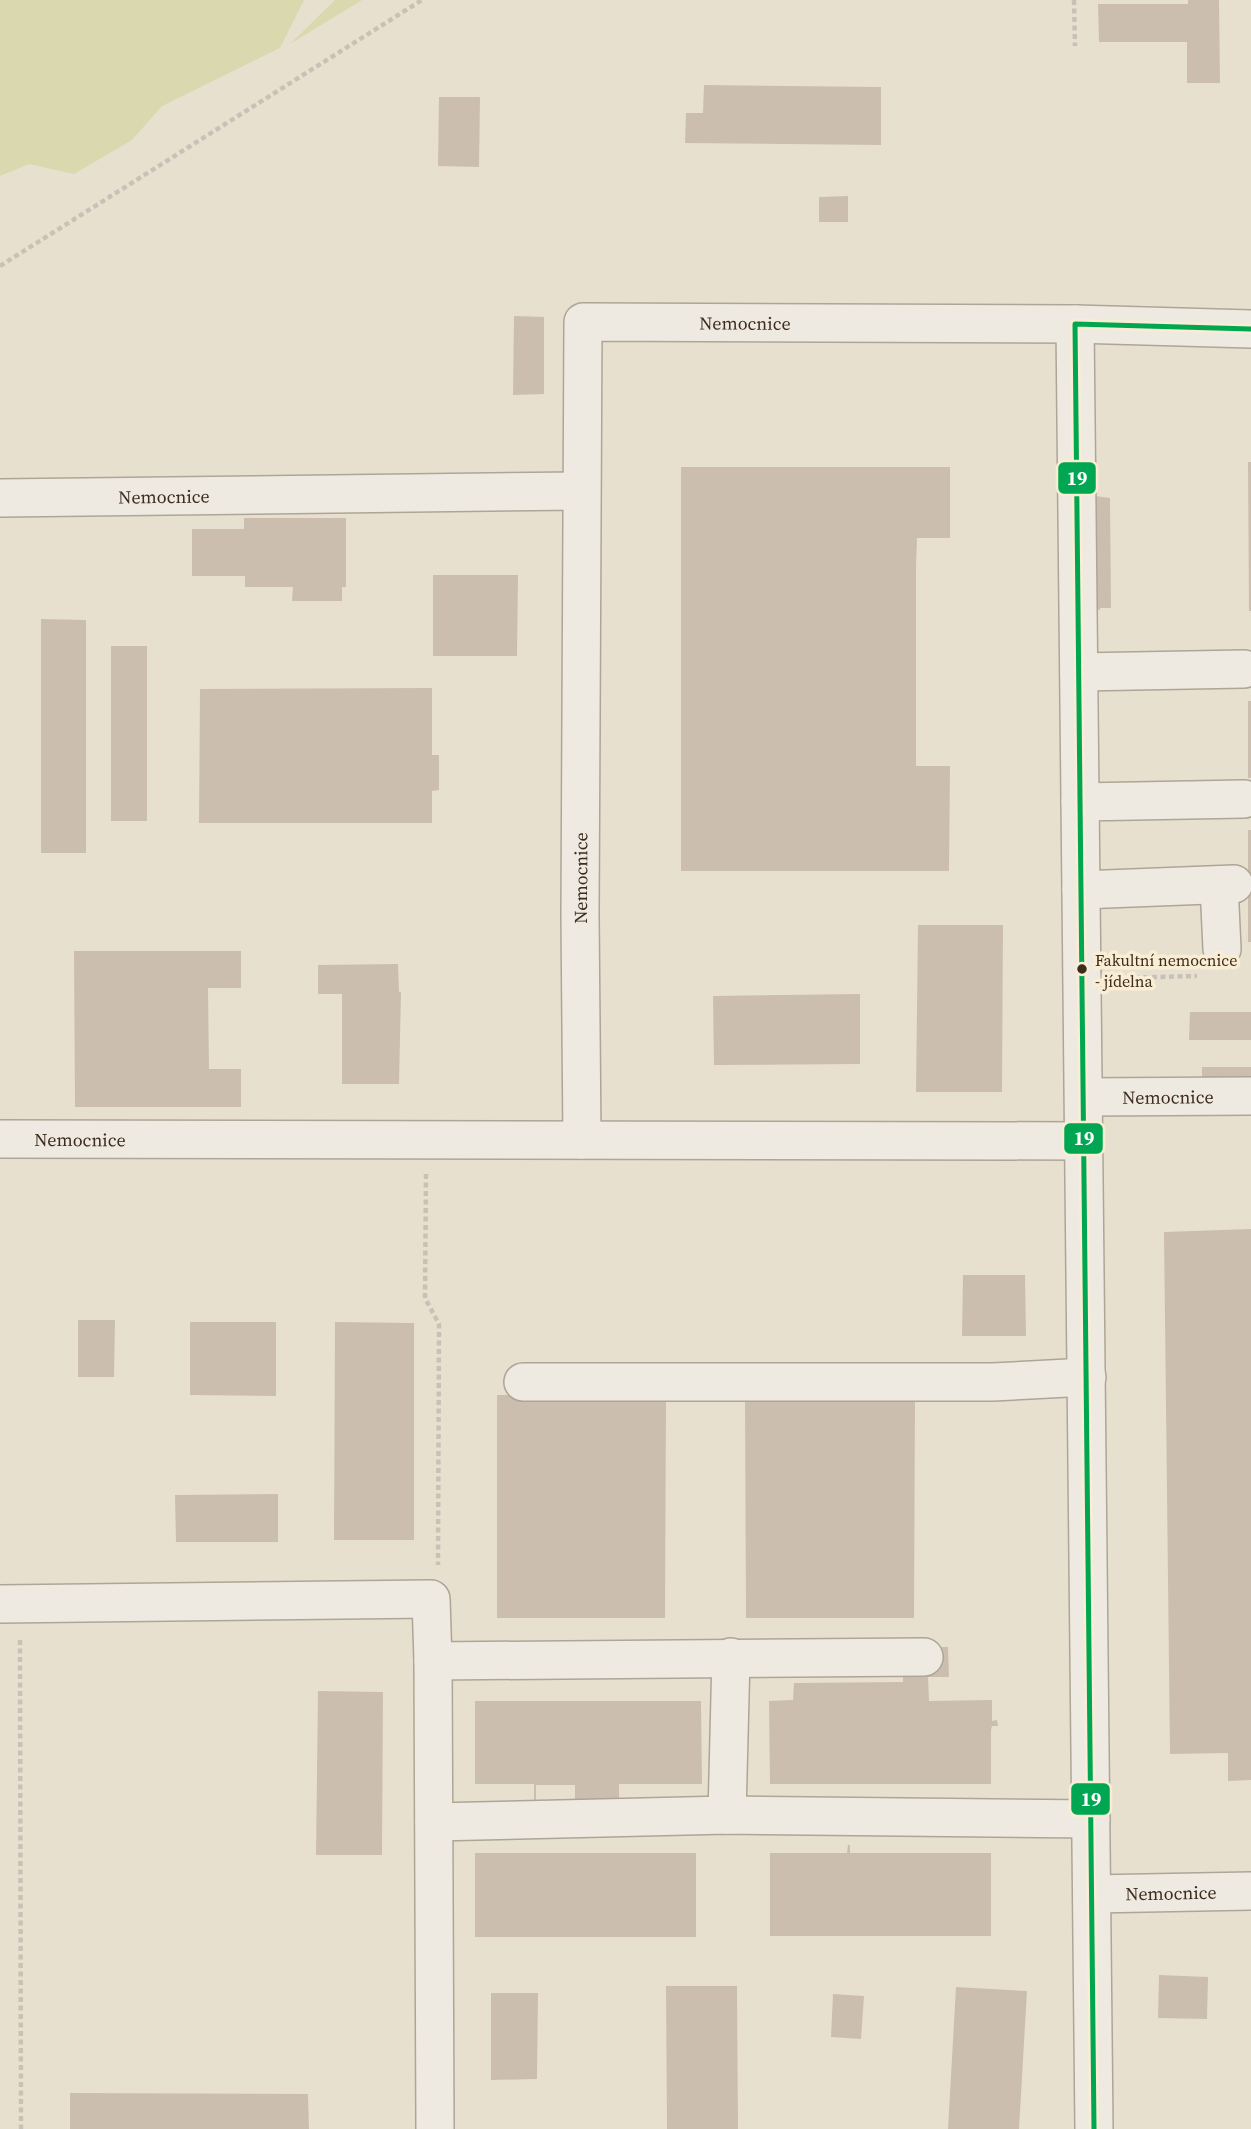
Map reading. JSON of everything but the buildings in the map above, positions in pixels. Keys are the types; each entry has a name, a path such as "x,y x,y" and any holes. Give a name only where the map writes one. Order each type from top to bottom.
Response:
{"street":[{"name":"Nemocnice","path":"582,1140 580,491 583,322 1075,324 1251,329"},
{"path":"1075,324 1094,2129"},
{"name":"Nemocnice","path":"0,498 580,491"},
{"path":"1079,672 1244,669"},
{"path":"1080,802 1244,799"},
{"path":"1081,890 1227,884 1214,963"},
{"name":"Nemocnice","path":"1084,1097 1251,1096"},
{"name":"Nemocnice","path":"0,1139 1084,1141"},
{"path":"523,1382 993,1382 1087,1377"},
{"path":"10,1603 430,1599 433,1661 435,2129"},
{"path":"727,1815 731,1657"},
{"path":"433,1661 924,1657"},
{"path":"434,1822 727,1815 1091,1819"},
{"name":"Nemocnice","path":"1092,1894 1251,1891"}],"path":[{"path":"0,266 422,0"},
{"path":"1074,0 1074,46"},
{"path":"1082,979 1214,963"},
{"path":"426,1139 425,1298 439,1324 438,1573 430,1599"},
{"path":"10,1603 21,2129"}],"green space":[{"path":"0,0 304,0 280,48 162,106 132,140 74,174 29,164 0,176"},
{"path":"335,0 362,0 290,44"}],"transit line":[{"name":"19","path":"1094,2129 1075,324 1251,329"}],"place":[{"name":"Fakultní nemocnice - jídelna","path":"1082,969"}]}
